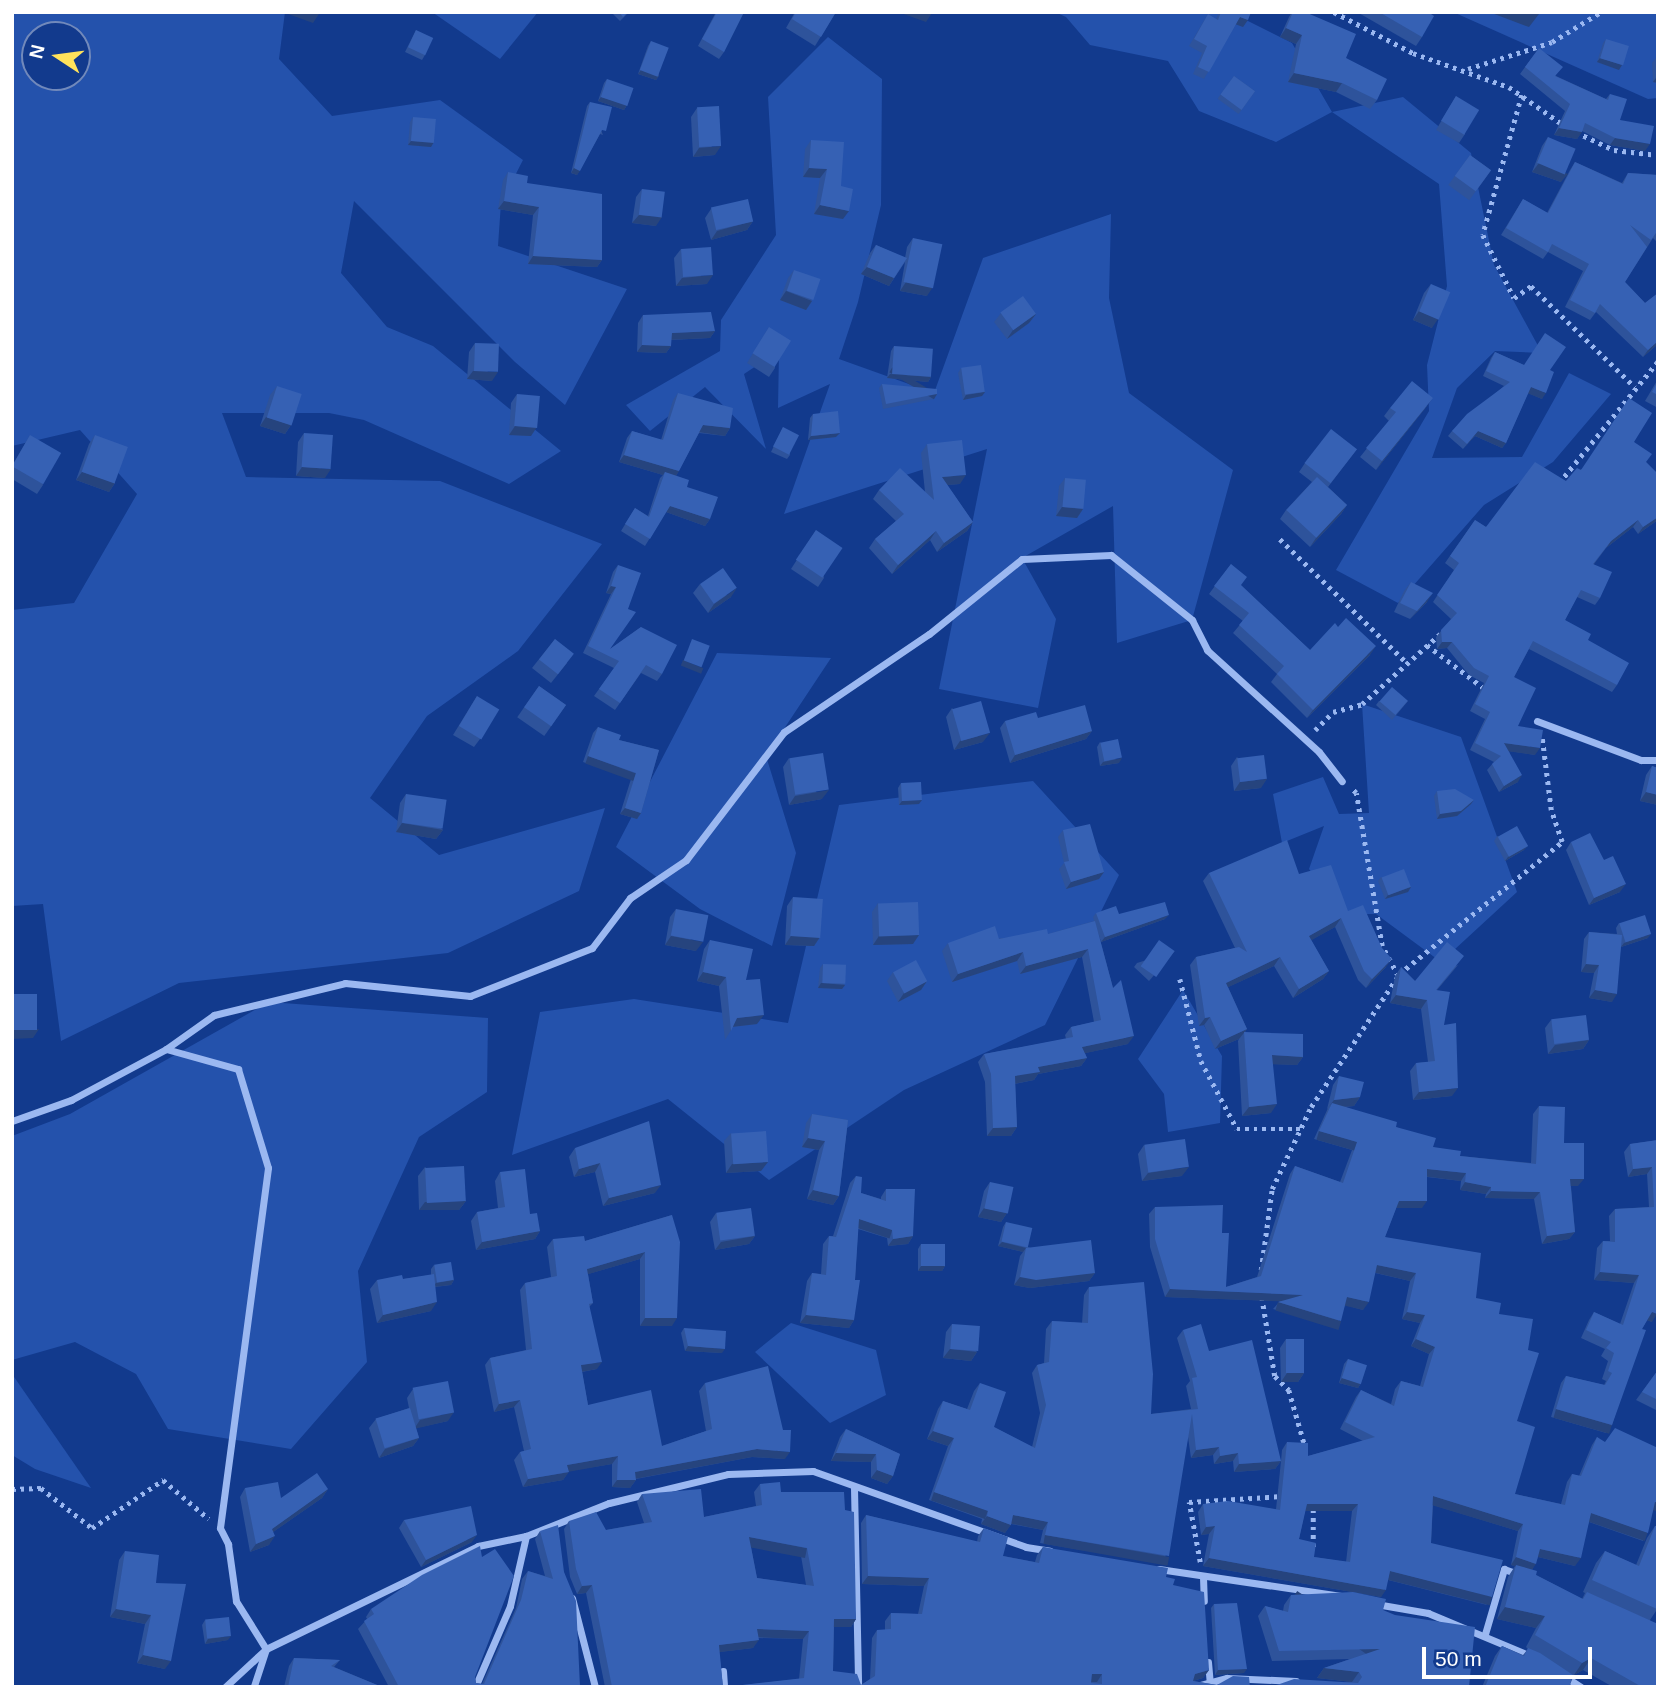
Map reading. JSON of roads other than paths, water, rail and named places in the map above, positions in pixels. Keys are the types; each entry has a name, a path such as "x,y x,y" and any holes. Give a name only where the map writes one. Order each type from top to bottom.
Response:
{"street":[{"path":"12,1121 71,1100 166,1049 214,1015 345,983 470,996 592,948 630,898 685,860 784,732 929,634 1022,559 1111,555 1192,621 1207,650 1304,741 1342,781"},
{"path":"1537,721 1641,760 1658,760"},
{"path":"166,1049 238,1069 268,1168 220,1528 228,1544 236,1601 267,1649"},
{"path":"225,1687 267,1649 478,1546 526,1536 621,1500 728,1474 813,1471 1026,1547 1063,1553"},
{"path":"855,1488 858,1687"},
{"path":"557,1523 558,1534"},
{"path":"475,1687 510,1606 526,1536"},
{"path":"1154,1568 1346,1597"},
{"path":"1485,1634 1504,1569 1525,1576"},
{"path":"1203,1577 1205,1617"},
{"path":"569,1589 594,1687"},
{"path":"1370,1603 1428,1613 1485,1634 1548,1665"},
{"path":"254,1687 267,1649"},
{"path":"1208,1658 1209,1686"},
{"path":"723,1671 724,1687"},
{"path":"1559,1672 1581,1687"},
{"path":"1193,1687 1209,1686 1227,1678 1302,1681"}]}
